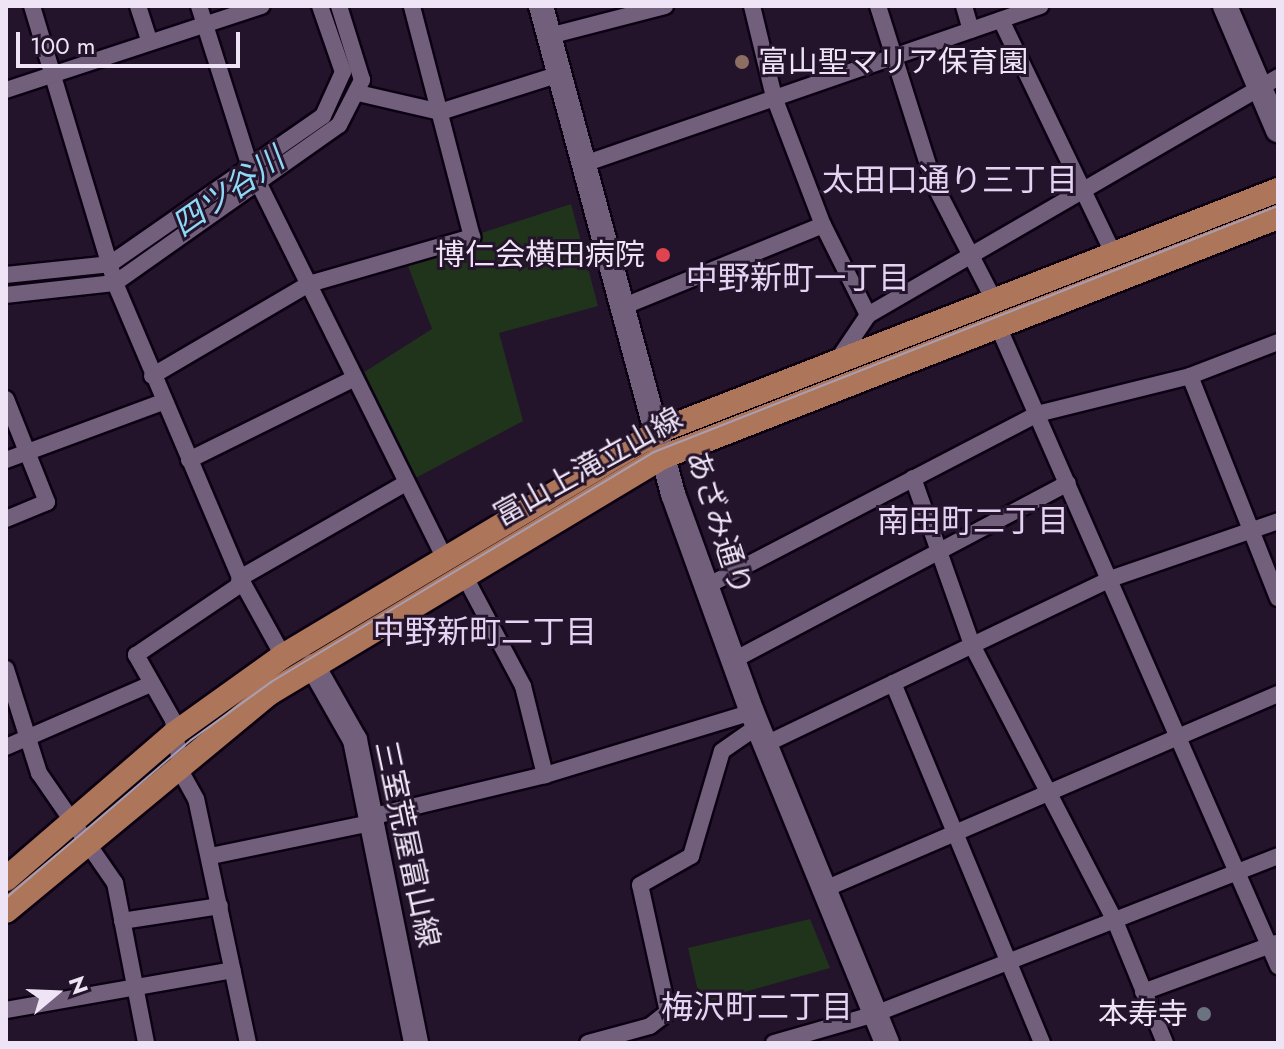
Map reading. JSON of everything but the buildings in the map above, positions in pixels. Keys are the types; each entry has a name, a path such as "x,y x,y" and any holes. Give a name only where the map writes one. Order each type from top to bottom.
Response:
{"main road":[{"name":"富山上滝立山線","path":"6,911 174,734 283,656 657,432 1278,190"},
{"name":"富山上滝立山線","path":"6,879 179,762 313,666 663,457 1278,217"}],"street":[{"path":"32,6 49,74 115,283 240,578 283,656"},
{"path":"138,6 150,42"},
{"path":"199,6 249,164 444,557"},
{"path":"6,90 262,6"},
{"path":"6,275 110,264 249,164 323,116 337,97 343,72 320,6"},
{"path":"6,295 115,283 339,125 362,80 339,6"},
{"path":"152,376 309,284 472,237 412,6"},
{"name":"あざみ通り","path":"541,6 663,457 705,587 887,1043"},
{"path":"549,36 665,6"},
{"path":"752,6 774,97 823,225 868,315"},
{"path":"878,6 934,184 974,255 994,300"},
{"path":"964,6 971,30"},
{"path":"584,164 1040,6"},
{"path":"1225,6 1269,82 1278,130"},
{"path":"1001,20 1114,255"},
{"path":"358,93 440,112 560,74"},
{"path":"837,361 868,315 1269,82"},
{"path":"622,307 823,225"},
{"path":"998,326 1239,872 1274,944 1278,966"},
{"path":"705,587 1037,414 1190,376 1278,342"},
{"path":"1190,376 1278,598"},
{"path":"189,460 355,378"},
{"path":"6,399 47,502 6,519"},
{"path":"6,460 163,402"},
{"path":"913,478 972,645 1115,921 1165,1043"},
{"path":"248,1043 211,856 179,762 174,734 136,655 238,586 240,578 406,483"},
{"path":"732,661 1068,483"},
{"path":"211,856 371,820 545,775 759,728 893,683 1110,579 1278,521"},
{"path":"464,575 523,686 545,775"},
{"name":"三室荒屋富山線","path":"313,666 355,740 416,1043"},
{"path":"7,677 24,740 79,831 115,883 146,1043"},
{"path":"893,683 1042,1043"},
{"path":"6,747 151,684"},
{"path":"825,889 1181,741 1278,694"},
{"path":"588,1043 650,1026 668,1012 640,885 691,856 722,751 759,728"},
{"path":"774,1043 875,1014 1278,856"},
{"path":"122,921 220,906"},
{"path":"1143,992 1274,944"},
{"path":"6,1010 134,985 233,970"}],"green space":[{"path":"571,204 598,306 499,333 523,421 406,483 355,378 432,329 405,258"},
{"path":"810,919 830,968 701,1004 688,948"}],"waterway":[{"path":"294,144 332,120 351,87 330,6"},
{"name":"四ツ谷川","path":"6,285 108,275 187,219"}],"tram line":[{"path":"6,898 191,740 271,682 654,452 1278,206"}],"place":[{"name":"富山聖マリア保育園","path":"742,62"},
{"name":"博仁会横田病院","path":"663,255"},
{"name":"本寿寺","path":"1204,1014"}],"district":[{"name":"太田口通り三丁目","path":"950,180"},
{"name":"中野新町一丁目","path":"798,278"},
{"name":"南田町二丁目","path":"973,521"},
{"name":"中野新町二丁目","path":"485,632"},
{"name":"梅沢町二丁目","path":"757,1007"}]}
